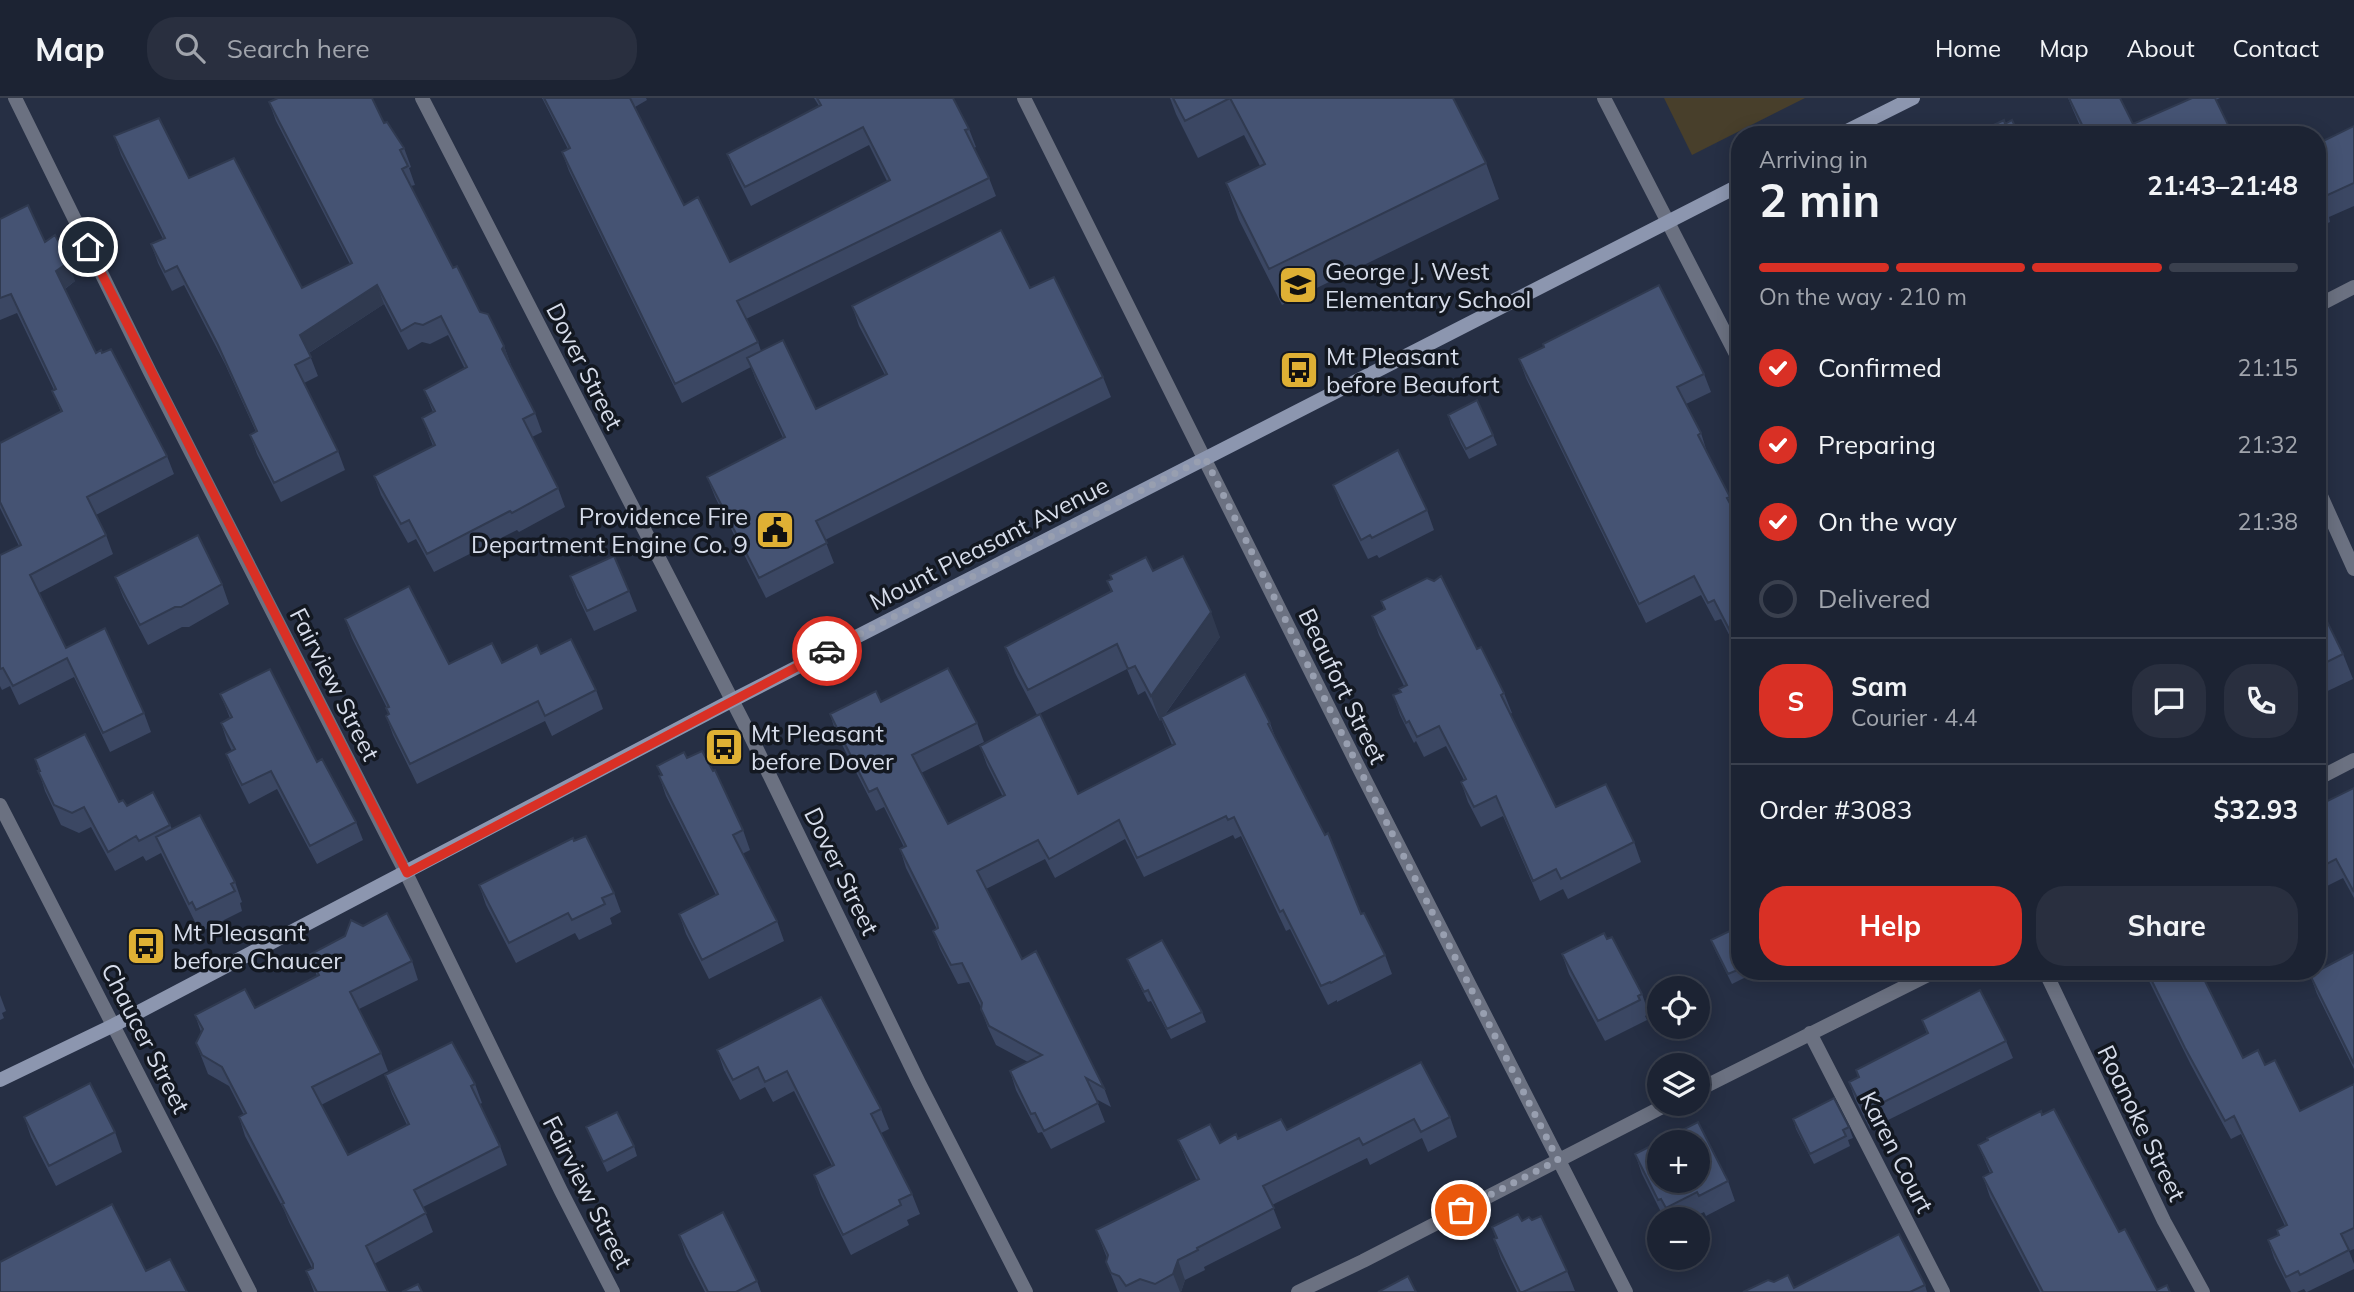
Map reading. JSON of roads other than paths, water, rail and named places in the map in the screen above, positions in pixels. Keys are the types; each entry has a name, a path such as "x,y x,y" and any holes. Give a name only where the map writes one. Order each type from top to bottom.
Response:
{"main road":[{"path":"1857,126 1913,98"},
{"name":"Mount Pleasant Avenue","path":"0,1080 114,1025 731,701 1731,189"}],"street":[{"name":"Fairview Street","path":"15,98 150,372 407,873 561,1191 613,1292"},
{"name":"Dover Street","path":"422,98 749,733 919,1083 1027,1292"},
{"name":"Beaufort Street","path":"1024,98 1361,772 1626,1292"},
{"path":"1604,98 1731,344"},
{"path":"2326,301 2354,287"},
{"path":"2326,507 2354,569"},
{"path":"2326,774 2354,760"},
{"name":"Chaucer Street","path":"0,805 250,1292"},
{"path":"1710,1084 1918,980"},
{"name":"Roanoke Street","path":"2049,980 2164,1221 2203,1292"},
{"name":"Karen Court","path":"1810,1033 1943,1292"},
{"path":"1298,1292 1647,1115"}],"place":[{"name":"George J. West Elementary School","path":"1298,285"},
{"name":"Mt Pleasant before Beaufort","path":"1299,370"},
{"name":"Providence Fire Department Engine Co. 9","path":"775,530"},
{"name":"Mt Pleasant before Dover","path":"724,747"},
{"name":"Mt Pleasant before Chaucer","path":"146,946"}]}
